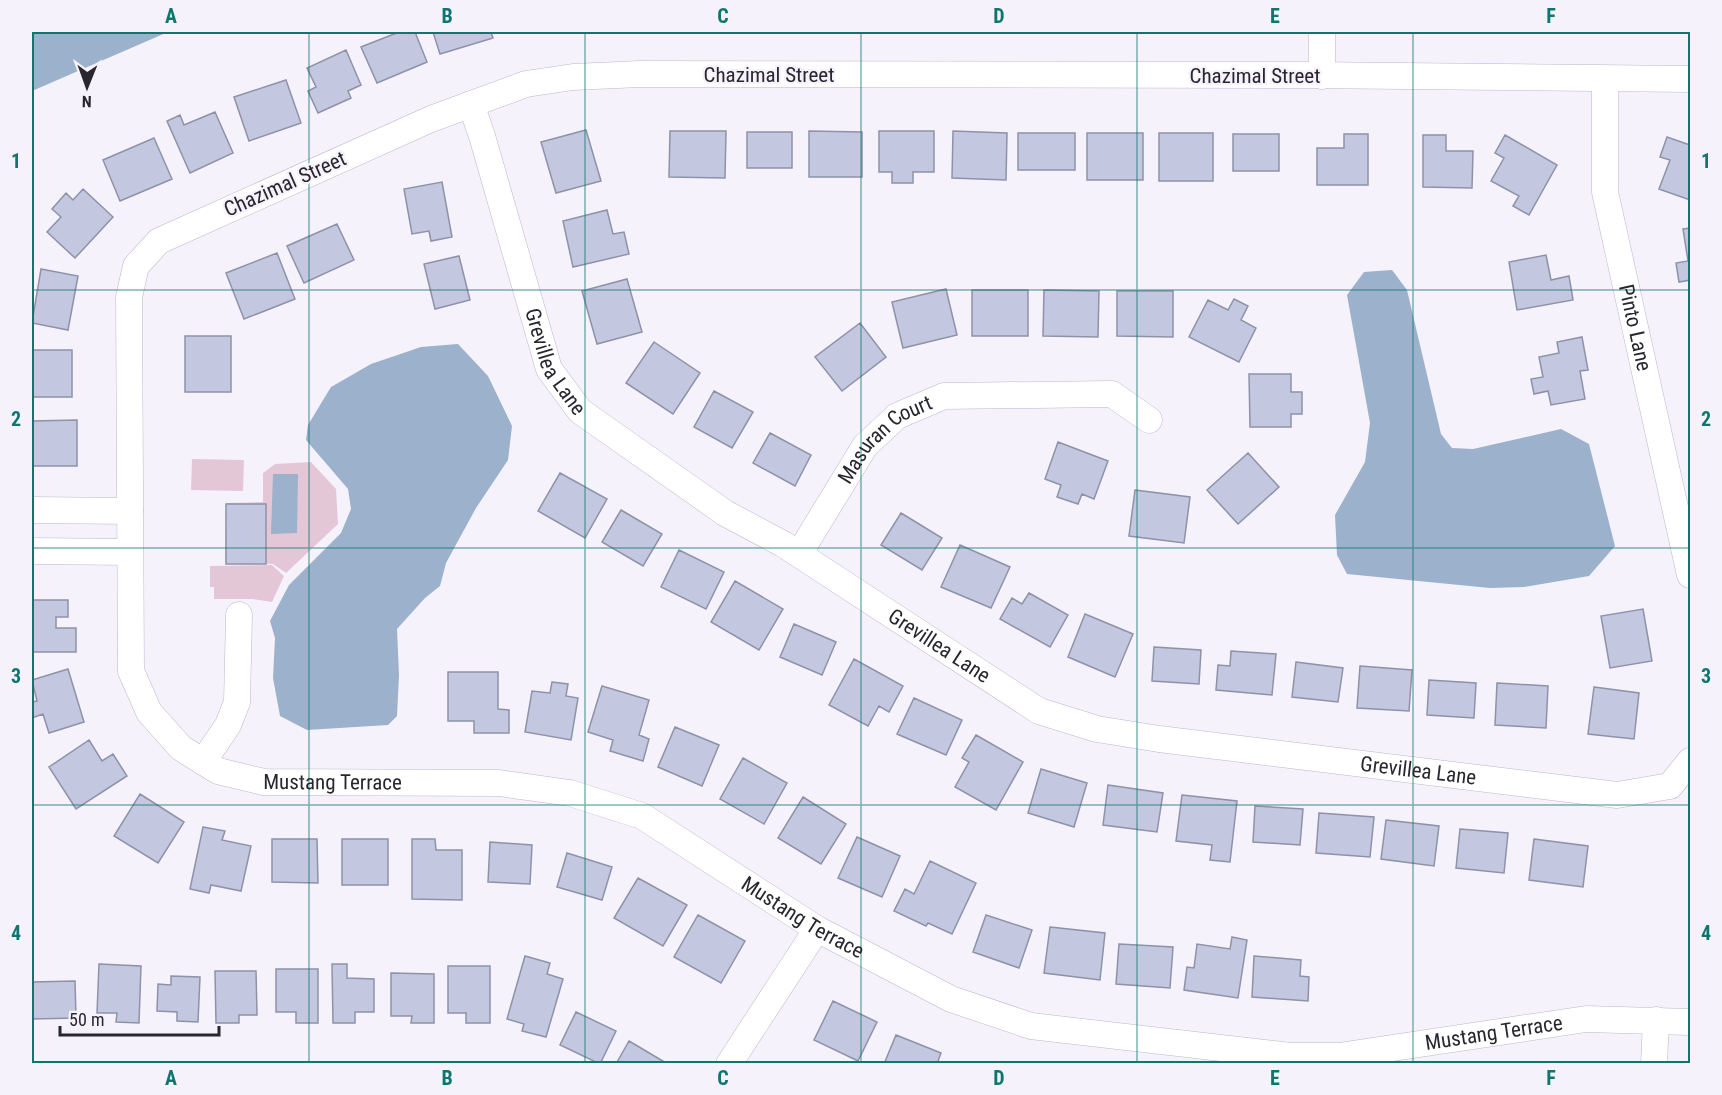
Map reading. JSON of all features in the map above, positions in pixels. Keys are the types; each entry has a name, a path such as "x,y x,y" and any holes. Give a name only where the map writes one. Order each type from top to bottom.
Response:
{"street":[{"path":"1322,32 1322,76"},
{"name":"Chazimal Street","path":"130,511 129,297 136,266 159,241 431,119 526,84 590,76 664,74 1690,79"},
{"name":"Pinto Lane","path":"1605,79 1605,192 1690,575"},
{"name":"Grevillea Lane","path":"471,104 549,369 580,411 725,513 799,554 1039,711 1097,729 1159,739 1617,795 1670,786 1690,761"},
{"name":"Masuran Court","path":"799,554 865,446 897,416 944,396 1112,394 1149,420"},
{"path":"32,510 130,511"},
{"name":"Mustang Terrace","path":"130,511 131,671 149,712 181,748 218,771 264,782 499,783 570,793 642,816 818,929 951,999 1031,1026 1291,1056 1339,1056 1586,1019 1690,1022"},
{"path":"32,551 129,552"},
{"path":"203,762 228,725 237,702 239,615"},
{"path":"729,1064 818,929"},
{"path":"1654,1064 1656,1020"}],"shaded area":[{"path":"192,459 244,460 243,491 191,490"},
{"path":"311,462 336,489 338,524 286,573 273,564 225,562 226,503 263,502 263,473 275,464"},
{"path":"272,565 284,576 272,602 252,599 214,599 214,587 210,587 210,566"}],"water":[{"path":"32,32 168,32 32,91"},
{"path":"1392,270 1407,290 1441,434 1452,448 1473,449 1561,429 1589,444 1615,546 1589,576 1524,587 1490,588 1347,574 1337,555 1335,515 1365,462 1370,423 1347,295 1364,272"},
{"path":"458,344 488,376 512,426 508,460 476,508 446,563 440,586 425,598 397,629 399,675 397,716 388,725 307,730 280,716 273,678 275,638 270,621 289,585 341,533 351,509 348,489 306,440 308,425 331,387 371,364 421,347"},
{"path":"273,474 298,474 297,533 271,534"}],"building":[{"path":"399,32 415,32 427,62 377,83 361,47"},
{"path":"433,32 491,32 493,38 440,54"},
{"path":"346,50 361,85 348,91 351,98 318,113 308,91 316,87 307,68"},
{"path":"286,80 301,123 249,141 234,97"},
{"path":"215,112 233,153 190,173 167,121 180,115 184,125"},
{"path":"586,130 601,181 556,193 541,142"},
{"path":"670,131 726,131 725,178 669,177"},
{"path":"809,131 862,132 862,177 809,177"},
{"path":"879,131 934,131 934,172 913,172 913,183 892,183 892,172 879,172"},
{"path":"953,131 1007,133 1006,180 952,178"},
{"path":"747,132 792,132 792,168 747,168"},
{"path":"1018,133 1075,133 1075,170 1018,170"},
{"path":"1087,133 1143,133 1143,180 1087,180"},
{"path":"1159,133 1213,133 1213,181 1159,181"},
{"path":"1233,134 1279,134 1279,171 1233,171"},
{"path":"1344,134 1368,134 1368,185 1317,185 1317,148 1344,148"},
{"path":"1423,135 1446,135 1446,151 1473,151 1472,188 1423,187"},
{"path":"1505,135 1557,165 1529,215 1513,206 1519,196 1491,181 1504,158 1495,153"},
{"path":"1667,137 1690,145 1690,200 1659,189 1670,160 1660,157"},
{"path":"154,138 172,179 120,201 103,160"},
{"path":"442,182 452,237 431,241 429,231 412,234 404,189"},
{"path":"83,189 113,217 75,258 47,232 61,217 52,209 66,193 73,200"},
{"path":"607,210 613,234 624,232 629,254 573,267 563,221"},
{"path":"337,224 354,260 304,283 287,246"},
{"path":"1690,228 1690,280 1679,282 1676,263 1688,261 1683,229"},
{"path":"277,253 295,299 244,319 226,273"},
{"path":"1546,255 1551,280 1569,276 1573,300 1517,310 1509,262"},
{"path":"459,256 470,300 435,309 424,264"},
{"path":"41,269 78,276 68,330 32,323"},
{"path":"627,279 642,332 597,344 582,291"},
{"path":"946,289 957,335 903,348 892,302"},
{"path":"972,290 1028,290 1028,336 972,336"},
{"path":"1044,290 1099,291 1098,337 1043,336"},
{"path":"1117,291 1173,291 1173,337 1117,336"},
{"path":"1234,299 1248,306 1241,320 1256,328 1239,362 1189,337 1208,300 1228,310"},
{"path":"860,323 886,357 842,391 815,357"},
{"path":"185,336 231,336 231,392 185,392"},
{"path":"1582,337 1588,370 1580,371 1585,399 1551,405 1548,391 1534,394 1531,379 1543,377 1539,357 1559,353 1557,342"},
{"path":"654,342 700,373 673,414 626,383"},
{"path":"32,350 72,350 72,397 32,397"},
{"path":"1249,374 1291,374 1291,392 1302,392 1302,414 1291,414 1291,427 1250,427"},
{"path":"714,391 753,412 732,448 694,427"},
{"path":"77,420 77,466 32,466 32,421"},
{"path":"770,433 811,455 795,486 753,463"},
{"path":"1058,442 1108,461 1094,499 1082,494 1078,504 1057,497 1061,485 1045,479"},
{"path":"1248,453 1279,487 1238,524 1207,490"},
{"path":"560,473 607,499 585,538 538,511"},
{"path":"1135,490 1190,497 1184,543 1129,536"},
{"path":"226,504 266,504 266,564 226,564"},
{"path":"621,510 662,534 643,566 602,542"},
{"path":"901,513 942,538 922,570 881,545"},
{"path":"960,545 1010,567 991,608 941,587"},
{"path":"679,550 724,572 706,609 661,587"},
{"path":"735,581 783,609 759,650 711,622"},
{"path":"1029,593 1068,615 1050,647 1000,619 1012,598 1022,604"},
{"path":"32,600 68,600 68,617 56,617 56,628 76,628 76,652 32,652"},
{"path":"1643,609 1652,661 1610,668 1601,616"},
{"path":"1085,614 1133,634 1115,677 1068,657"},
{"path":"794,624 836,642 822,675 780,657"},
{"path":"1154,647 1201,650 1199,684 1152,681"},
{"path":"1231,651 1276,654 1272,695 1216,690 1218,665 1230,666"},
{"path":"854,659 903,686 889,712 879,706 868,726 829,705"},
{"path":"1296,662 1343,668 1338,702 1292,697"},
{"path":"1360,666 1412,670 1409,711 1357,708"},
{"path":"68,669 84,722 49,733 43,714 32,718 32,702 37,701 32,680"},
{"path":"448,672 498,672 498,709 509,710 509,733 474,733 474,721 448,721"},
{"path":"1429,680 1476,683 1474,718 1427,715"},
{"path":"552,682 568,684 566,696 578,698 571,740 525,732 532,691 550,693"},
{"path":"1497,683 1548,686 1546,728 1495,725"},
{"path":"602,686 649,700 639,735 649,739 643,761 610,751 613,740 588,732"},
{"path":"1594,687 1639,693 1634,739 1588,734"},
{"path":"914,698 962,720 946,755 897,734"},
{"path":"675,727 719,745 702,786 658,767"},
{"path":"976,735 1023,762 996,810 955,787 969,762 962,758"},
{"path":"89,740 102,761 113,754 127,776 76,809 49,767"},
{"path":"743,758 787,783 764,824 720,799"},
{"path":"1041,769 1087,783 1074,827 1028,813"},
{"path":"1108,785 1163,793 1157,832 1103,825"},
{"path":"140,794 184,822 158,863 114,836"},
{"path":"1182,795 1237,801 1230,862 1210,860 1212,845 1176,841"},
{"path":"803,797 846,824 821,864 778,838"},
{"path":"1255,806 1303,809 1300,845 1253,842"},
{"path":"1319,813 1374,817 1370,857 1316,853"},
{"path":"1386,820 1439,826 1434,866 1381,859"},
{"path":"203,827 225,831 222,840 251,846 241,891 211,885 209,893 190,889"},
{"path":"1460,829 1508,833 1504,873 1456,868"},
{"path":"857,837 900,856 882,897 838,878"},
{"path":"272,839 317,839 318,883 272,882"},
{"path":"342,839 388,839 388,885 342,885"},
{"path":"412,839 435,839 436,850 462,850 462,900 412,899"},
{"path":"1534,839 1588,846 1583,887 1529,880"},
{"path":"490,842 532,845 530,884 488,882"},
{"path":"567,853 612,867 602,900 557,887"},
{"path":"930,861 976,883 952,934 928,923 926,926 894,911 905,889 914,894"},
{"path":"638,878 687,905 663,946 614,918"},
{"path":"698,915 745,941 721,983 674,957"},
{"path":"986,915 1032,930 1019,968 973,952"},
{"path":"1050,927 1105,933 1100,980 1044,973"},
{"path":"1232,937 1247,940 1238,998 1184,990 1187,967 1194,968 1197,944 1230,949"},
{"path":"1119,944 1173,947 1170,988 1116,984"},
{"path":"525,956 550,963 547,974 563,979 546,1037 522,1031 524,1024 507,1019"},
{"path":"1254,956 1301,960 1300,976 1309,977 1308,1001 1252,997"},
{"path":"99,964 141,966 139,1023 116,1022 117,1013 97,1013"},
{"path":"332,964 347,964 347,978 374,979 374,1012 355,1012 355,1023 333,1023"},
{"path":"448,966 490,966 490,1023 466,1023 466,1013 448,1013"},
{"path":"276,969 318,969 318,1023 296,1023 296,1012 276,1012"},
{"path":"215,971 256,971 257,1015 239,1015 239,1023 216,1023"},
{"path":"391,973 434,974 434,1023 411,1023 412,1016 391,1016"},
{"path":"171,976 200,977 198,1022 177,1021 177,1012 157,1011 158,984 171,985"},
{"path":"75,981 76,1018 32,1019 32,982"},
{"path":"833,1001 877,1022 858,1061 814,1040"},
{"path":"576,1012 616,1031 600,1064 560,1045"},
{"path":"896,1035 941,1053 937,1064 884,1064"},
{"path":"629,1041 668,1064 616,1064"}]}
